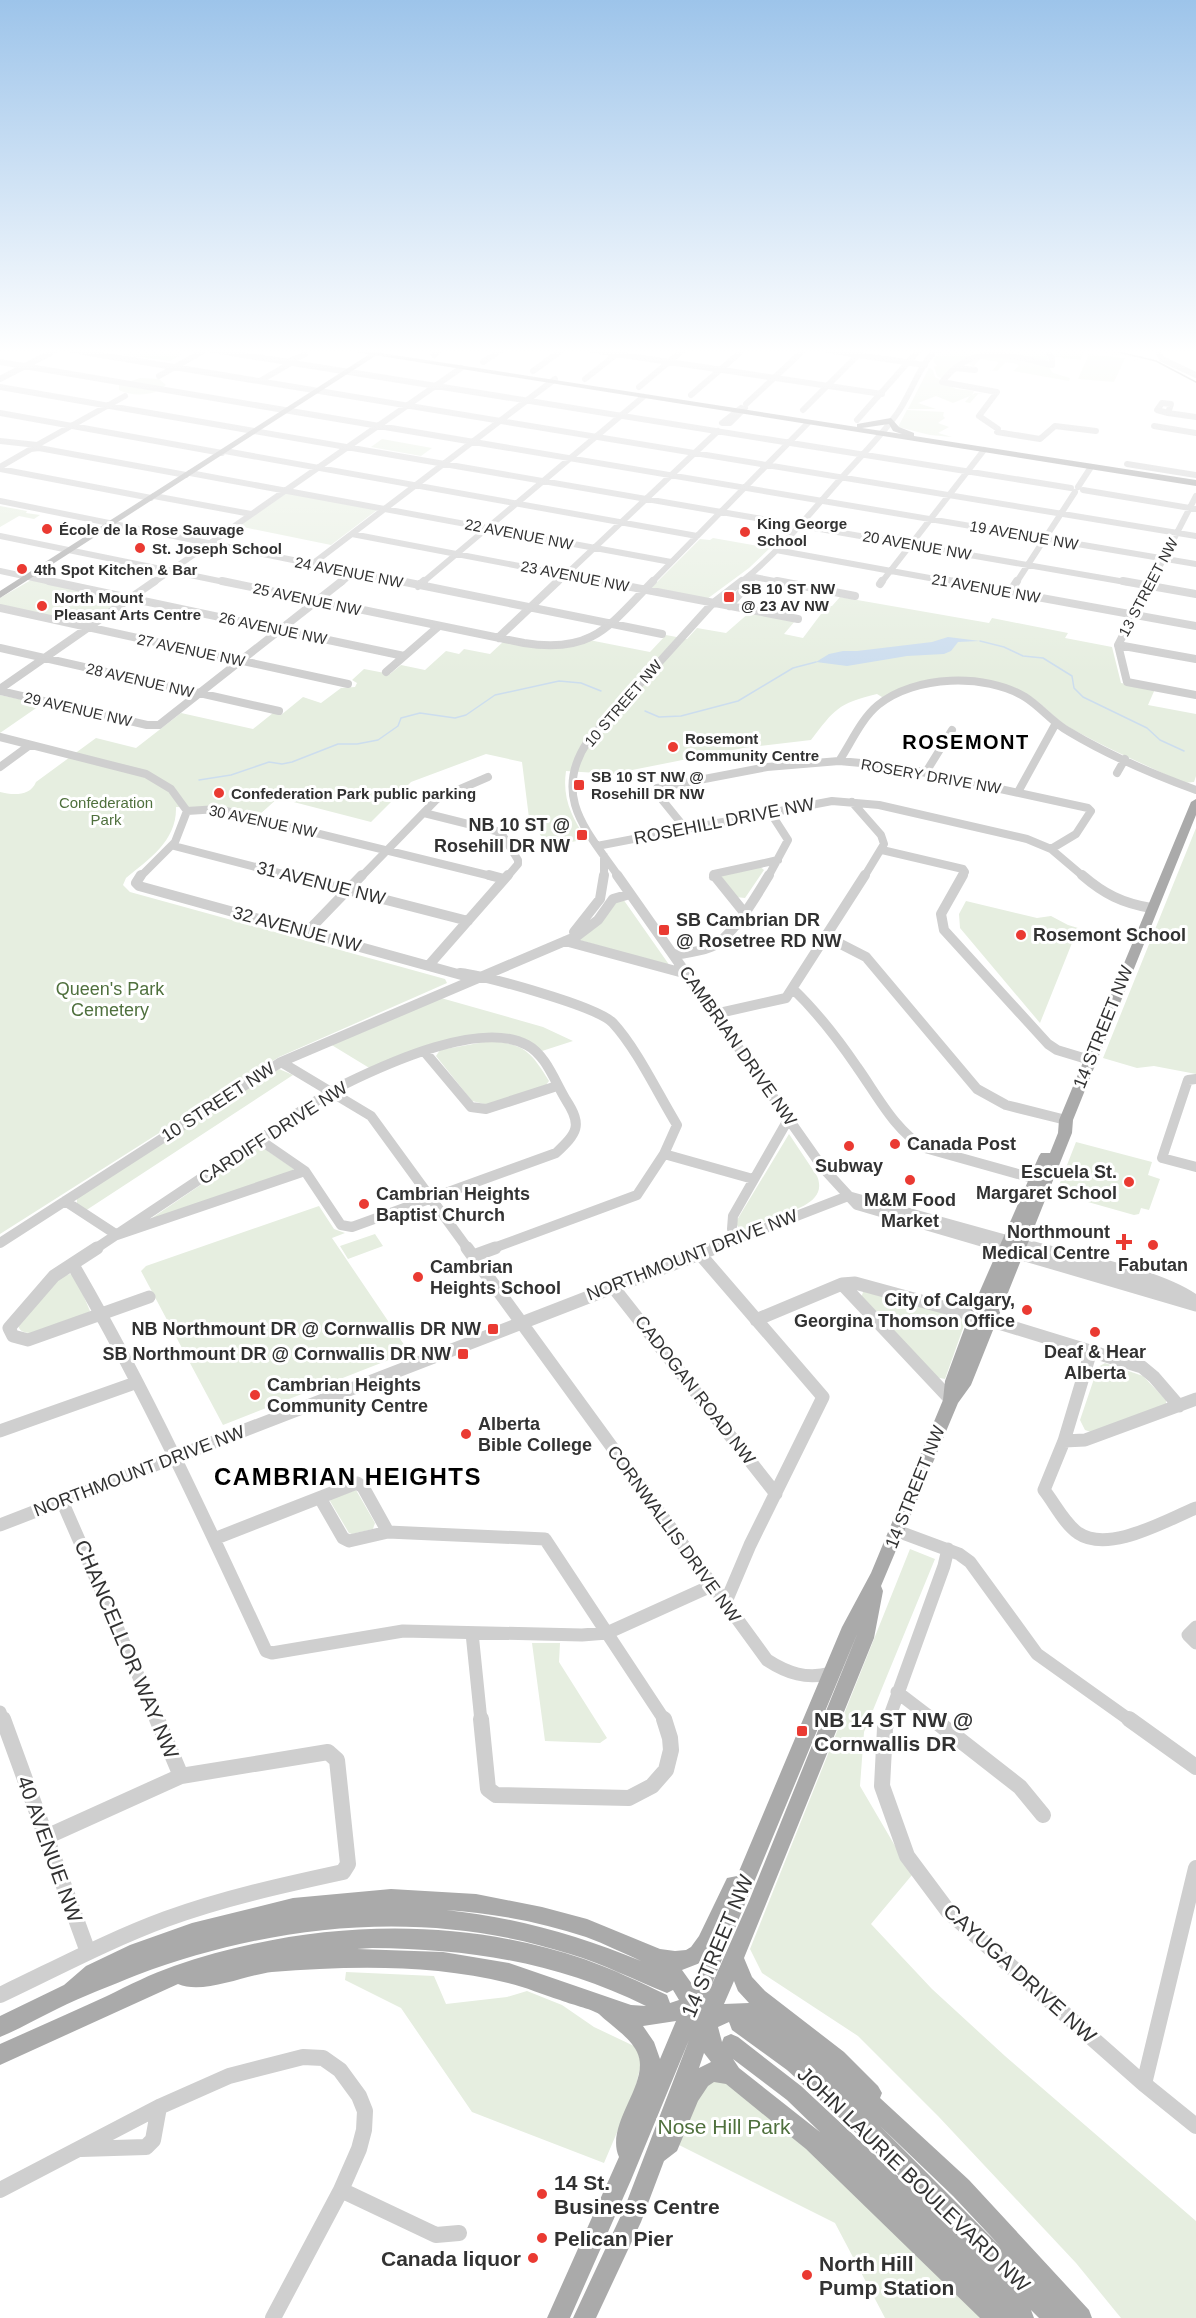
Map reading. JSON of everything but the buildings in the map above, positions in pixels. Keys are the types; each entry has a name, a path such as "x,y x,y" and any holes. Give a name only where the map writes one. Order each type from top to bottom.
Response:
{"highway":[{"path":"1035,458 1196,481"},
{"path":"1050,458 1196,481"}],"main road":[{"path":"0,595 213,458"},
{"name":"14 STREET NW","path":"703,2004 764,1836 831,1672 851,1627 879,1574 951,1400 963,1385 982,1318 1012,1246 1065,1133 1066,1120 1196,802"},
{"name":"14 STREET NW","path":"1012,1246 1056,1132 1066,1120"},
{"name":"14 STREET NW","path":"703,2004 734,1958 865,1638 879,1574"},
{"path":"72,1991 93,1973 137,1952 192,1932 294,1906 391,1898 476,1903 542,1916 587,1928 660,1959 675,1961 698,1954 734,1884 764,1836"},
{"path":"0,2027 72,1991 185,1949 281,1926 351,1916 423,1917 494,1924 583,1947 663,1992 616,1981 572,1965 484,1945 442,1939 397,1937 341,1940 267,1948 173,1976 0,2055"},
{"path":"173,1976 195,1978 268,1963 378,1958 443,1962 510,1973 631,2014 648,2017 703,2004"},
{"path":"734,1958 745,1984 758,1998 837,2060 890,2112 902,2131"},
{"path":"660,1959 682,1985 703,2004 728,2012 749,2013 763,2017 792,2035 902,2131 988,2215 1080,2318"},
{"path":"600,2004 636,2034 647,2049 651,2060 650,2073 631,2119 623,2172"},
{"path":"584,2318 633,2214 655,2158 686,2044 703,2004"},
{"path":"703,2004 712,2046 732,2074 814,2140 996,2318"},
{"name":"JOHN LAURIE BOULEVARD NW","path":"739,2023 794,2063 863,2124 1055,2318"},
{"name":"14 STREET NW","path":"558,2318 623,2172 686,2044"},
{"name":"JOHN LAURIE BOULEVARD NW","path":"731,2044 794,2093 938,2229 1023,2318"},
{"path":"655,2158 671,2141 692,2091 700,2080 709,2073 718,2071 732,2074"}],"street":[{"path":"0,468 16,458"},
{"name":"22 AVENUE NW","path":"98,458 671,562"},
{"path":"260,458 697,536"},
{"path":"0,690 332,458"},
{"name":"20 AVENUE NW","path":"418,458 1196,594"},
{"path":"311,565 451,458"},
{"path":"418,586 571,458"},
{"name":"19 AVENUE NW","path":"572,458 1196,564"},
{"path":"498,638 690,458"},
{"path":"729,458 1196,536"},
{"name":"25 AVENUE NW","path":"0,536 498,638 536,645 570,644 596,636 610,624 773,458"},
{"name":"10 STREET NW","path":"0,1243 281,1062 568,940 598,920 616,897 630,894 574,807 570,787 573,766 588,741 713,603 749,576 776,550 859,458"},
{"path":"882,458 1193,508"},
{"path":"880,584 978,458"},
{"path":"1127,464 1196,475"},
{"path":"1010,592 1091,467"},
{"path":"0,468 251,514"},
{"name":"13 STREET NW","path":"1196,496 1193,508 1163,558 1118,645 1126,682 1196,695"},
{"name":"24 AVENUE NW","path":"0,501 662,634"},
{"name":"23 AVENUE NW","path":"352,534 798,619"},
{"name":"21 AVENUE NW","path":"776,550 1196,626"},
{"name":"26 AVENUE NW","path":"0,571 404,656"},
{"path":"200,693 353,573"},
{"path":"749,576 855,596"},
{"name":"10 STREET NW","path":"729,606 750,582 749,576"},
{"name":"27 AVENUE NW","path":"0,608 348,684"},
{"path":"386,672 440,626"},
{"path":"1118,645 1196,659"},
{"name":"28 AVENUE NW","path":"0,648 279,711"},
{"path":"839,760 878,705 905,691 936,683 972,681 1009,688 1026,698 1056,723 1125,759 1196,790"},
{"name":"29 AVENUE NW","path":"0,690 147,726 156,726 200,693"},
{"path":"1018,792 1056,723"},
{"path":"926,772 952,730"},
{"name":"30 AVENUE NW","path":"0,737 146,774 171,789 187,811 218,809 504,879"},
{"path":"0,767 30,745"},
{"path":"1117,773 1125,759"},
{"name":"ROSERY DRIVE NW","path":"686,828 655,791 657,788 767,767 839,760 926,772 1088,808 1091,811 1083,829 1067,842 1051,849"},
{"path":"307,932 443,795 488,777"},
{"name":"ROSEHILL DRIVE NW","path":"597,846 812,802 879,805 1027,838 1051,849 1103,893 1117,900 1151,908"},
{"path":"715,1014 786,998 827,937 882,850 884,840 852,802"},
{"path":"174,846 182,836 187,811"},
{"path":"674,955 704,949 724,938 778,860 788,840 770,812"},
{"path":"424,813 487,828 503,836 518,861 429,964"},
{"name":"32 AVENUE NW","path":"174,846 136,883 148,889 585,1006 612,1021 674,1116 677,1125 664,1155 638,1195 473,1256"},
{"name":"31 AVENUE NW","path":"174,846 468,921"},
{"path":"882,850 963,869 965,872 941,914 940,919 944,930 1048,1044 1057,1050 1090,1060"},
{"name":"10 STREET NW","path":"568,940 593,912 602,896 604,856"},
{"path":"743,911 713,877 714,874 778,860"},
{"name":"CAMBRIAN DRIVE NW","path":"630,894 823,1168 848,1196"},
{"path":"827,937 866,957 978,1089 1006,1105 1066,1120"},
{"path":"568,940 687,974"},
{"path":"501,984 499,978 503,969"},
{"path":"451,990 458,973"},
{"path":"793,989 804,998 847,1053 896,1121 920,1146 1036,1179"},
{"name":"CARDIFF DRIVE NW","path":"150,1297 28,1340 13,1336 9,1328 54,1276 332,1092 424,1051 491,1037 510,1038 525,1044 537,1053 577,1115 577,1128 568,1142 556,1153 352,1227 341,1225 304,1172"},
{"path":"424,1051 471,1107 486,1109 557,1086"},
{"name":"CORNWALLIS DRIVE NW","path":"281,1062 370,1116 767,1660 778,1668 803,1677 820,1677 831,1672"},
{"path":"1196,1079 1188,1080 1162,1158 1196,1167"},
{"path":"732,1229 733,1216 789,1118"},
{"path":"260,1140 304,1172"},
{"path":"664,1155 753,1179"},
{"path":"65,1200 117,1235 304,1172"},
{"path":"848,1196 1196,1304"},
{"name":"NORTHMOUNT DRIVE NW","path":"0,1525 848,1196"},
{"path":"699,1253 823,1397 750,1545 725,1604"},
{"path":"73,1265 102,1314 214,1539 266,1651 272,1653 403,1631 582,1635 607,1633 711,1586"},
{"path":"756,1320 842,1284 866,1285 1142,1367 1154,1377 1179,1406"},
{"path":"842,1284 951,1400"},
{"name":"CADOGAN ROAD NW","path":"613,1287 776,1494"},
{"path":"1091,1351 1064,1441 1044,1490 1077,1533 1090,1541 1106,1542 1123,1538 1196,1508"},
{"path":"0,1431 135,1383"},
{"path":"1064,1441 1085,1440 1196,1399"},
{"path":"214,1539 357,1483 363,1487 388,1532"},
{"path":"320,1498 343,1538 349,1540 388,1532 545,1539 667,1724 672,1741 671,1760 662,1778 650,1789 629,1798 614,1799 496,1795 488,1789 472,1633"},
{"name":"CHANCELLOR WAY NW","path":"62,1501 181,1776 328,1752 337,1760 348,1864 343,1872 231,1898 166,1919 88,1952"},
{"path":"897,1531 948,1549 970,1562 1037,1654 1196,1767"},
{"name":"CAYUGA DRIVE NW","path":"948,1549 944,1566 885,1728 882,1786 907,1856 948,1911 1144,2084 1196,2126"},
{"path":"1196,1627 1188,1635 1196,1643"},
{"path":"897,1692 1020,1787 1043,1815"},
{"name":"40 AVENUE NW","path":"0,1712 88,1952"},
{"path":"46,1837 181,1776"},
{"path":"1144,2084 1196,1868"},
{"path":"0,1995 88,1952"},
{"path":"0,2190 159,2107 229,2076 303,2057 323,2058 349,2081 365,2111 364,2130 359,2149 341,2190 273,2318"},
{"path":"78,2149 146,2146 153,2140 159,2107"},
{"path":"341,2190 436,2235 459,2233"}],"green space":[{"path":"286,493 377,510 331,545 238,526"},
{"path":"0,506 40,515 34,519 19,516 0,527"},
{"path":"713,538 770,548 749,568 707,599 651,588 700,539"},
{"path":"31,580 120,599 120,601 89,623 84,624 0,606 0,598"},
{"name":"Confederation Park","path":"840,597 989,623 992,618 1068,633 1065,638 1112,647 1121,683 1155,689 1148,705 1196,714 1196,776 1194,782 1184,783 1086,736 1066,725 1028,695 992,682 974,680 937,684 882,697 877,694 853,701 832,714 811,740 743,748 612,774 566,771 565,790 569,807 586,839 553,846 552,844 547,845 529,818 522,762 486,754 411,782 371,822 278,798 259,815 231,808 176,807 172,830 167,839 152,856 126,878 123,885 130,892 445,979 447,983 279,1057 0,1234 0,792 25,793 36,782 96,738 136,748 181,713 253,729 273,713 281,715 303,697 321,703 341,688 355,687 357,683 352,680 364,669 390,674 401,665 425,670 446,651 459,654 464,649 490,654 504,641 529,646 589,640 650,652 666,635 687,639 697,628 726,633 750,612 795,621 784,634 803,638 827,606 832,606"},
{"path":"0,695 42,704 0,733"},
{"path":"1196,828 1196,1074 1154,1066 1137,1068 1103,1058"},
{"path":"759,866 764,870 745,898 736,897 721,876"},
{"path":"623,899 670,966 579,940 615,902"},
{"name":"Rosemont School","path":"966,901 1037,918 1051,916 1078,928 1040,1023 960,928 959,914"},
{"path":"441,998 543,1027 573,1041 542,1051 493,1033 371,1069 330,1044"},
{"path":"490,1041 511,1044 526,1051 549,1081 546,1085 488,1105 472,1101 436,1056 440,1050"},
{"path":"279,1069 293,1075 85,1211 77,1204 77,1197"},
{"path":"789,1134 817,1176 818,1192 808,1203 742,1232 737,1225 737,1220"},
{"name":"Escuela St. Margaret School","path":"1076,1142 1152,1162 1148,1175 1160,1179 1149,1210 1141,1208 1139,1214 1134,1215 1056,1193"},
{"path":"262,1147 294,1169 290,1173 149,1220 255,1148"},
{"path":"319,1206 334,1229 345,1233 332,1238 409,1352 223,1425 141,1271 146,1266"},
{"path":"375,1234 383,1246 348,1259 340,1246"},
{"path":"70,1274 75,1276 90,1311 86,1315 48,1330 28,1333 21,1330 18,1324 60,1277"},
{"path":"870,1291 966,1320 945,1379 935,1377 861,1298 863,1292"},
{"path":"1105,1363 1143,1376 1166,1400 1166,1405 1091,1432 1085,1430 1080,1420 1098,1367"},
{"path":"356,1490 375,1523 373,1529 352,1534 349,1533 330,1501"},
{"path":"910,1549 935,1559 864,1732 860,1786 912,1875 871,1924 932,1989 1005,2056 1196,2221 1196,2318 1121,2318 1076,2263 938,2116 858,2036 762,1973 750,1949"},
{"path":"532,1643 560,1643 559,1662 607,1738 600,1743 545,1741"},
{"path":"346,1972 434,1976 446,2004 507,1997 527,1991 562,2005 594,2027 634,2046 640,2056 635,2090 604,2163 472,2112 401,2008 345,1980"},
{"name":"Nose Hill Park","path":"724,2080 736,2087 865,2201 983,2318 885,2318 835,2223 675,2143 701,2087 713,2081"}],"water":[{"path":"948,637 980,641 958,642 951,651 944,654 907,656 847,666 816,662 829,654 843,651 932,642"}],"waterway":[{"path":"980,641 1004,647 1023,656 1043,658 1072,676 1074,688 1083,697 1147,728 1160,740 1184,751"},
{"path":"645,711 659,717 681,716 738,701 793,668 816,662"},
{"path":"199,780 231,775 269,762 282,764 292,762 338,744 357,744 378,740 398,726 401,718 420,713 455,718 466,715 495,695 559,681 581,683 601,691"}],"place":[{"name":"École de la Rose Sauvage","path":"47,529"},
{"name":"King George School","path":"745,532"},
{"name":"St. Joseph School","path":"140,548"},
{"name":"4th Spot Kitchen & Bar","path":"22,569"},
{"name":"SB 10 ST NW @ 23 AV NW","path":"729,597"},
{"name":"North Mount Pleasant Arts Centre","path":"42,606"},
{"name":"Rosemont Community Centre","path":"673,747"},
{"name":"SB 10 ST NW @ Rosehill DR NW","path":"579,785"},
{"name":"Confederation Park public parking","path":"219,793"},
{"name":"NB 10 ST @ Rosehill DR NW","path":"582,835"},
{"name":"SB Cambrian DR @ Rosetree RD NW","path":"664,930"},
{"name":"Rosemont School","path":"1021,935"},
{"name":"Canada Post","path":"895,1144"},
{"name":"Subway","path":"849,1146"},
{"name":"M&M Food Market","path":"910,1180"},
{"name":"Escuela St. Margaret School","path":"1129,1182"},
{"name":"Cambrian Heights Baptist Church","path":"364,1204"},
{"name":"Northmount Medical Centre","path":"1124,1242"},
{"name":"Fabutan","path":"1153,1245"},
{"name":"Cambrian Heights School","path":"418,1277"},
{"name":"City of Calgary, Georgina Thomson Office","path":"1027,1310"},
{"name":"NB Northmount DR @ Cornwallis DR NW","path":"493,1329"},
{"name":"Deaf & Hear Alberta","path":"1095,1332"},
{"name":"SB Northmount DR @ Cornwallis DR NW","path":"463,1354"},
{"name":"Cambrian Heights Community Centre","path":"255,1395"},
{"name":"Alberta Bible College","path":"466,1434"},
{"name":"NB 14 ST NW @ Cornwallis DR","path":"802,1731"},
{"name":"14 St. Business Centre","path":"542,2194"},
{"name":"Pelican Pier","path":"542,2238"},
{"name":"Canada liquor","path":"533,2258"},
{"name":"North Hill Pump Station","path":"807,2275"}],"district":[{"name":"ROSEMONT","path":"966,742"},
{"name":"CAMBRIAN HEIGHTS","path":"348,1476"}],"park label":[{"name":"Queen's Park Cemetery","path":"110,999"}]}
